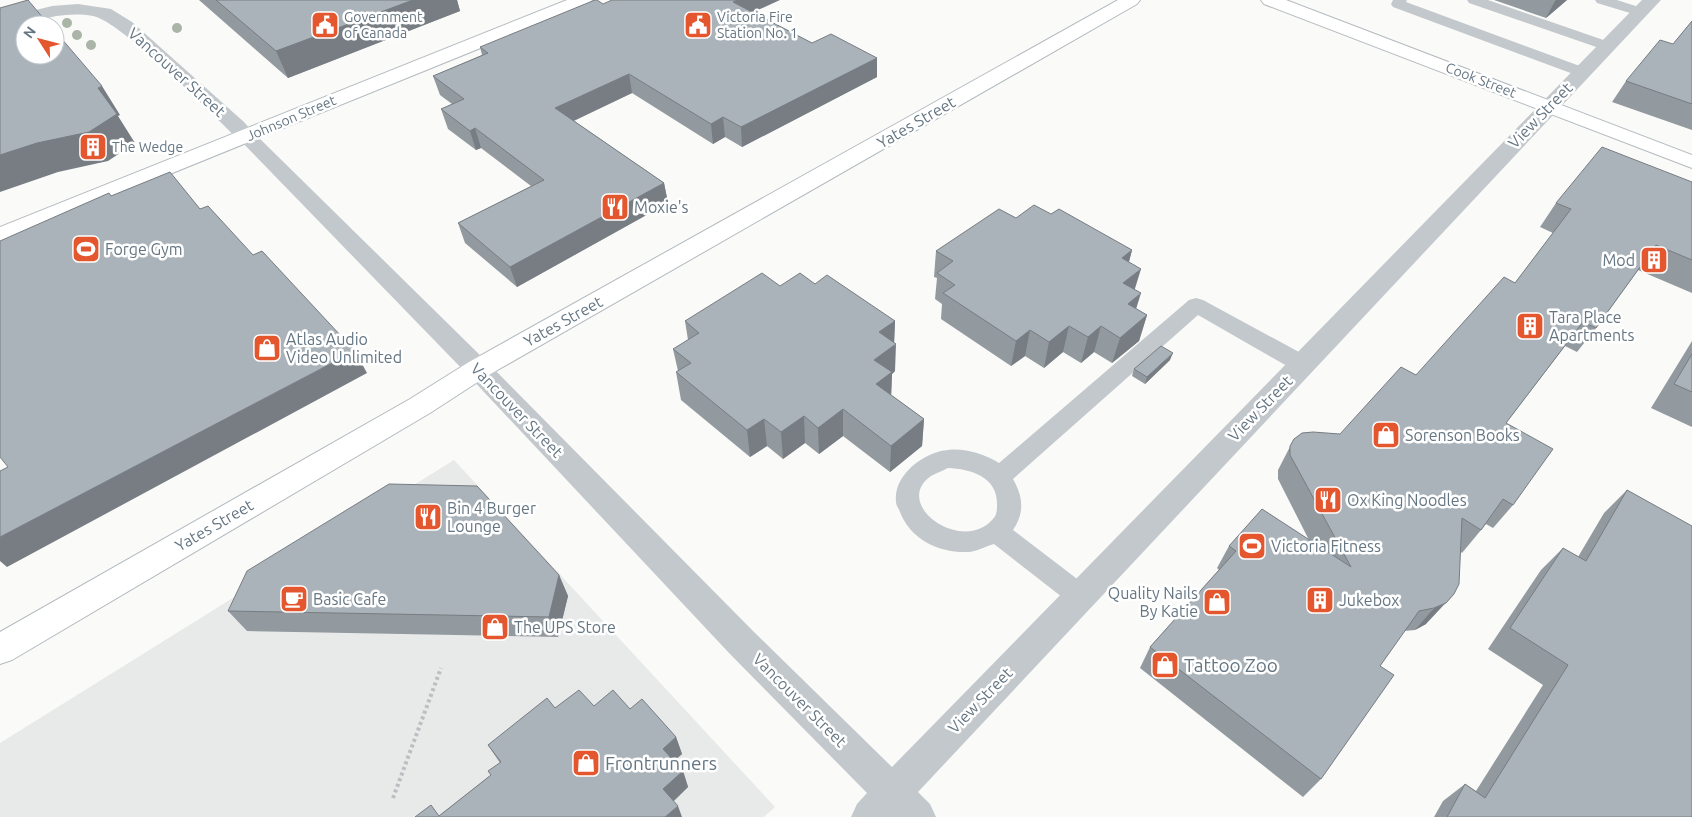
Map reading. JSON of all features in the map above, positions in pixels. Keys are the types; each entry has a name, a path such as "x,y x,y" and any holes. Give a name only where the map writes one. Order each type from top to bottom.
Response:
{"main road":[{"name":"Johnson Street","path":"0,236 583,0"},
{"name":"Yates Street","path":"0,649 420,406 478,369 1131,0"},
{"name":"Cook Street","path":"1270,0 1692,162"}],"street":[{"name":"View Street","path":"881,805 1646,6"},
{"name":"Vancouver Street","path":"111,7 132,30 247,136 478,369 742,643 881,805 917,817"},
{"path":"0,25 44,12 111,7"}],"lane":[{"path":"1400,0 1398,4 1582,72"},
{"path":"1474,0 1607,46"},
{"path":"1602,0 1646,6"},
{"path":"999,477 1196,305 1302,364"},
{"path":"946,459 963,459 978,463 992,470 999,477 1009,494 1011,508 1007,520 997,532 983,540 966,543 947,541 930,535 917,524 909,510 907,496 910,483 919,471 932,463 946,459"},
{"path":"997,532 1080,596"}],"path":[{"path":"393,798 441,668"}],"shaded area":[{"path":"454,460 775,807 764,817 0,817 0,743"}],"building":[{"path":"28,0 41,15 15,15 15,65 65,65 65,43 102,86 98,88 117,114 89,132 37,143 0,155 0,8"},
{"path":"216,0 413,0 276,51"},
{"path":"595,0 603,4 612,0 737,0 733,2 812,43 831,34 877,58 741,127 723,117 711,124 629,74 555,108 664,183 510,267 458,223 544,180 475,128 470,131 441,109 464,99 433,76 488,53 480,47"},
{"path":"1692,21 1692,104 1626,81 1660,40 1673,44"},
{"name":"Jukebox","path":"1602,147 1692,182 1692,260 1656,245 1596,328 1583,322 1506,423 1553,449 1513,505 1503,499 1481,530 1462,518 1459,584 1454,594 1446,603 1419,611 1380,666 1394,675 1321,779 1150,647 1236,551 1229,546 1262,509 1351,567 1290,455 1290,446 1294,439 1302,433 1340,434 1401,367 1416,375 1504,277 1515,283 1571,209 1556,203"},
{"path":"170,172 200,209 208,206 253,255 262,251 355,351 0,537 0,471 8,467 0,457 0,241 109,193 111,196"},
{"path":"1034,205 1051,214 1059,209 1132,250 1122,258 1141,269 1123,283 1141,293 1128,304 1147,315 1120,338 1101,326 1088,337 1069,326 1049,342 1030,330 1016,341 943,293 955,285 937,273 953,261 936,251 999,209 1016,218"},
{"path":"762,273 780,286 800,273 815,284 827,275 895,321 879,332 896,344 874,360 892,372 876,384 924,419 891,446 843,409 818,428 804,416 781,432 764,419 747,430 676,372 691,363 673,349 699,333 685,321"},
{"path":"1161,346 1173,353 1147,377 1134,369"},
{"path":"1692,354 1692,392 1674,384"},
{"path":"389,484 477,486 559,575 549,617 228,611 247,571"},
{"path":"1627,490 1692,526 1692,817 1447,817 1465,784 1485,798 1568,665 1510,628 1563,548 1586,561"},
{"name":"Frontrunners","path":"579,690 594,706 613,690 630,709 642,699 676,737 663,749 683,771 663,789 678,806 665,817 415,817 431,805 439,816 491,775 488,771 501,762 488,745 547,698 555,708"}],"place":[{"name":"Government of Canada","path":"325,25"},
{"name":"Victoria Fire Station No. 1","path":"698,25"},
{"name":"The Wedge","path":"93,147"},
{"name":"Moxie's","path":"615,207"},
{"name":"Forge Gym","path":"86,249"},
{"name":"Mod","path":"1654,260"},
{"name":"Tara Place Apartments","path":"1530,326"},
{"name":"Atlas Audio Video Unlimited","path":"267,348"},
{"name":"Sorenson Books","path":"1386,435"},
{"name":"Ox King Noodles","path":"1328,500"},
{"name":"Bin 4 Burger Lounge","path":"428,517"},
{"name":"Victoria Fitness","path":"1252,546"},
{"name":"Basic Cafe","path":"294,599"},
{"name":"Jukebox","path":"1320,600"},
{"name":"Quality Nails By Katie","path":"1217,602"},
{"name":"The UPS Store","path":"495,627"},
{"name":"Tattoo Zoo","path":"1165,665"},
{"name":"Frontrunners","path":"586,763"}]}
